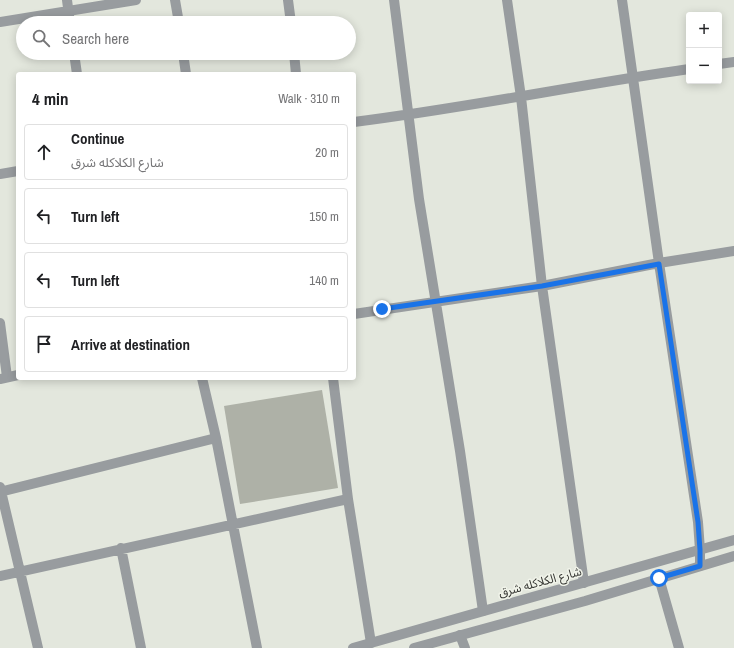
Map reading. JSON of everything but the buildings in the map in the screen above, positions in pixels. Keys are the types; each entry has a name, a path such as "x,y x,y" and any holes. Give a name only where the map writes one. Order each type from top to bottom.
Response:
{"street":[{"path":"67,0 69,16"},
{"path":"37,16 136,0"},
{"path":"175,0 178,16"},
{"path":"288,0 290,16"},
{"path":"394,0 419,199 461,459 483,611"},
{"path":"506,0 521,97 542,286 584,583"},
{"path":"622,0 659,264 697,514 700,566"},
{"path":"0,22 16,19"},
{"path":"75,60 77,72"},
{"path":"184,60 186,72"},
{"path":"295,60 296,72"},
{"path":"722,64 734,62"},
{"path":"356,122 408,115 686,69"},
{"path":"0,174 16,171"},
{"path":"356,314 542,286 734,251"},
{"path":"0,323 4,378 16,375"},
{"path":"202,380 216,438 257,648"},
{"path":"333,380 348,499 371,643"},
{"path":"38,648 0,490 216,438"},
{"path":"0,576 348,499"},
{"name":"شارع الكلاكله شرق","path":"353,648 734,540"},
{"path":"122,548 141,648"},
{"path":"414,648 585,601 734,556"},
{"path":"659,578 679,648"},
{"path":"460,635 465,648"}],"route":[{"path":"382,309 542,286 659,264 698,522 700,566 659,578"}]}
